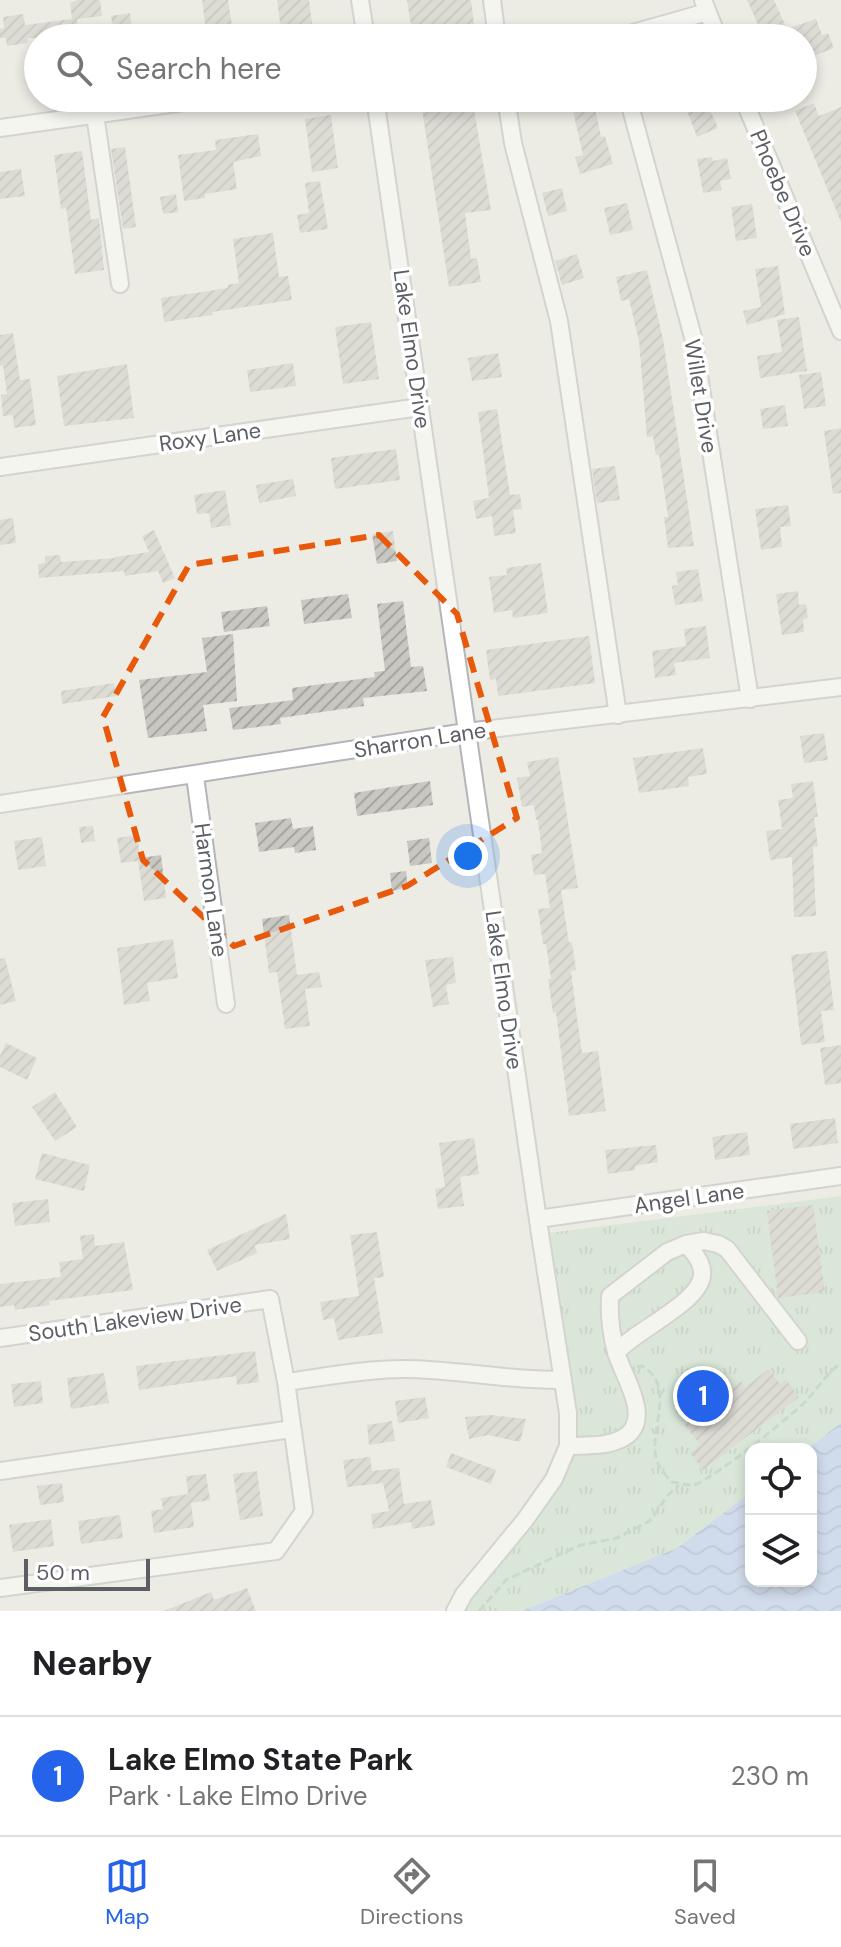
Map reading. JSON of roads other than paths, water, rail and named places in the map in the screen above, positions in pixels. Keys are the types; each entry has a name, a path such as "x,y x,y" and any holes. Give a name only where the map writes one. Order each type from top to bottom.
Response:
{"street":[{"path":"360,0 364,24"},
{"path":"492,0 495,24"},
{"path":"654,24 705,6"},
{"path":"0,128 116,112"},
{"name":"Lake Elmo Drive","path":"377,112 568,1413 568,1446 554,1479 525,1520 464,1594 455,1611"},
{"path":"508,112 513,143 559,321 618,715"},
{"name":"Willet Drive","path":"632,112 693,337 750,699"},
{"name":"Phoebe Drive","path":"749,112 841,331"},
{"path":"95,115 120,284"},
{"name":"Roxy Lane","path":"0,467 420,407"},
{"name":"Sharron Lane","path":"0,804 466,732 841,687"},
{"name":"Harmon Lane","path":"195,776 226,1004"},
{"name":"Angel Lane","path":"538,1219 841,1176"},
{"path":"568,1446 604,1444 623,1439 633,1431 635,1398 616,1353 609,1311 610,1296 667,1252 704,1241 727,1249 798,1341"},
{"path":"616,1353 694,1294 703,1274 699,1261 686,1244"},
{"name":"South Lakeview Drive","path":"0,1338 270,1299 286,1382"},
{"path":"0,1588 276,1551 304,1511 286,1382 400,1369 462,1372 525,1381 563,1380"},
{"path":"0,1471 292,1429"}],"water":[{"path":"841,1423 841,1611 521,1611 677,1548 745,1497 745,1587 817,1587 815,1443"}],"place":[{"name":"Lake Elmo State Park","path":"703,1396"}]}
